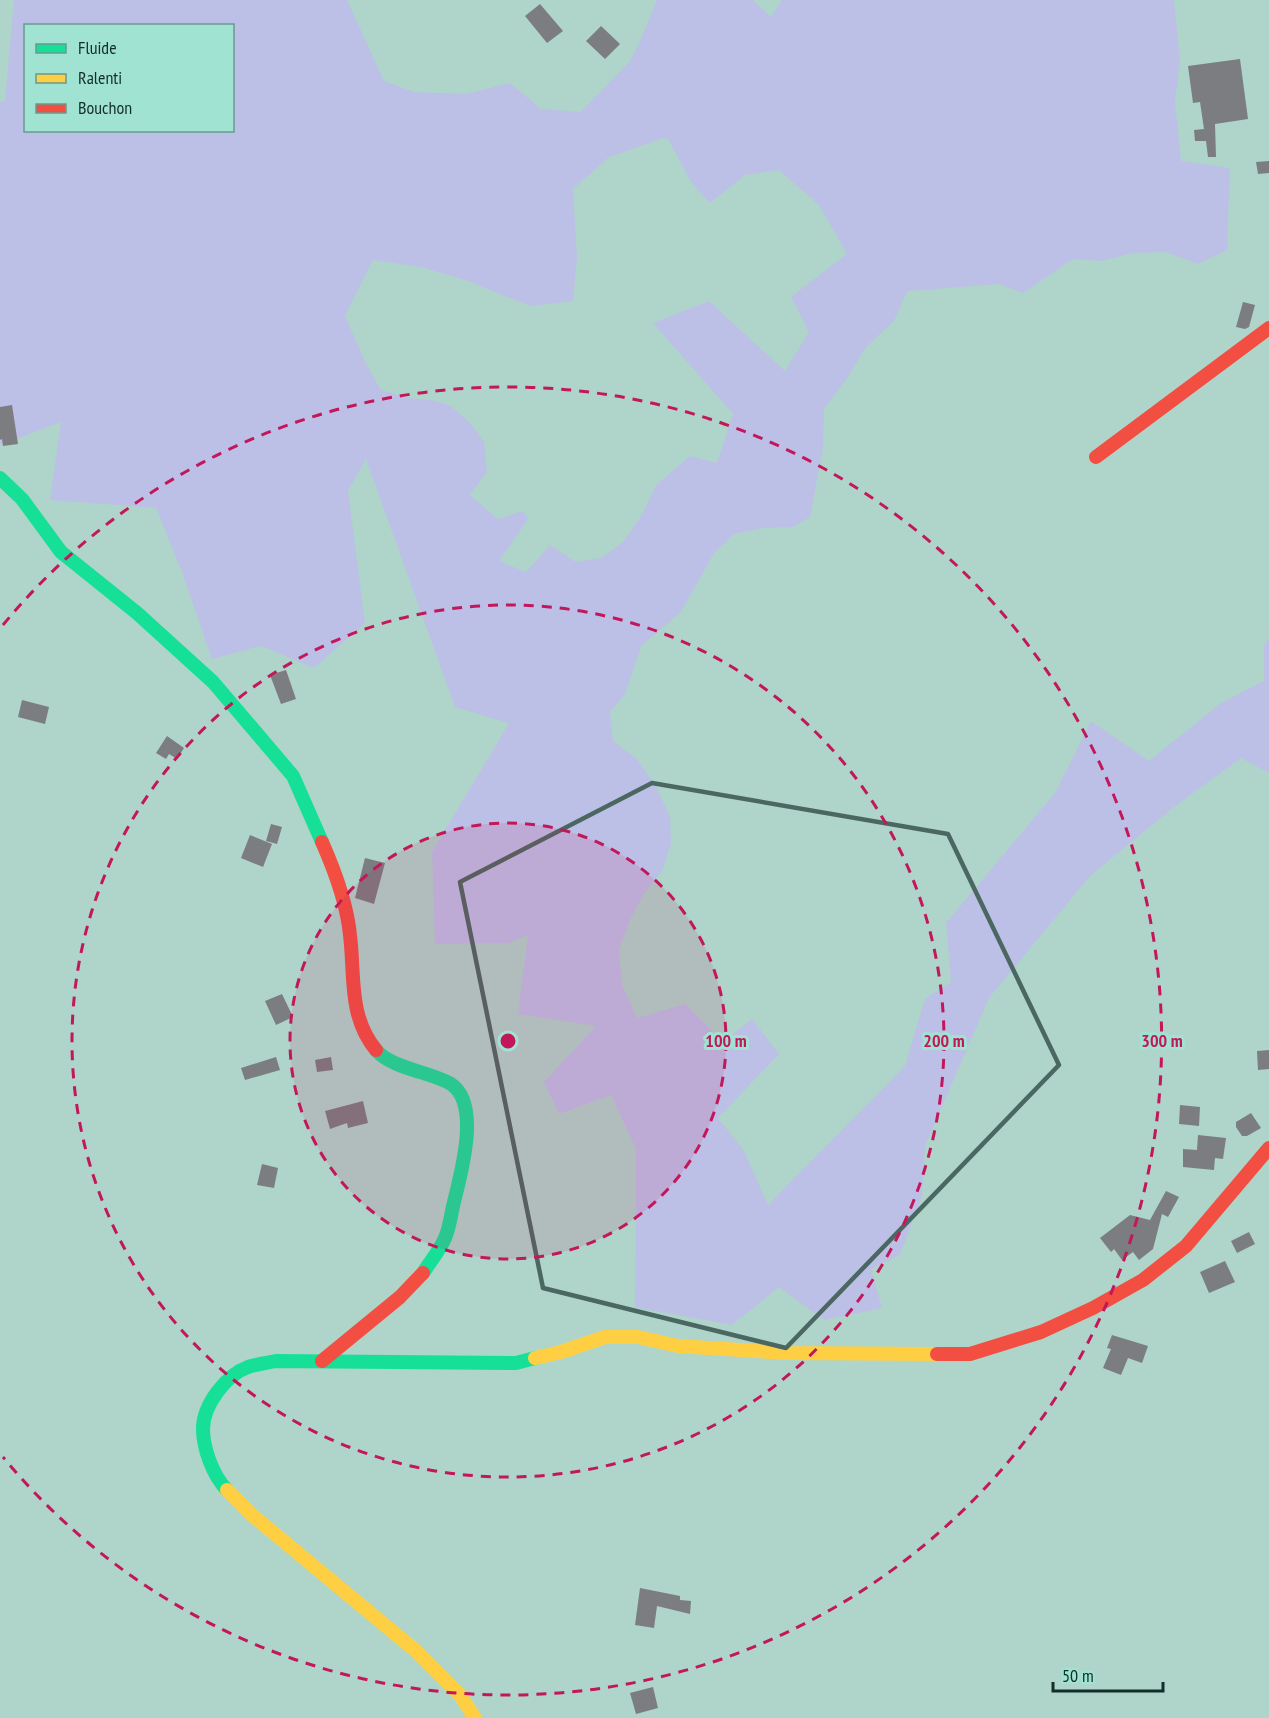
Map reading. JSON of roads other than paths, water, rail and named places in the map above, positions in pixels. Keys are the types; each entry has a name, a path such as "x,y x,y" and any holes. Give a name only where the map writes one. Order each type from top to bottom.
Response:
{"street":[{"path":"1096,458 1138,428 1228,356 1269,328"},
{"path":"0,478 22,499 61,552 137,613 213,682 293,776 334,871 350,933 357,1012 366,1036 380,1054 410,1069 450,1083 460,1092 467,1116 466,1155 445,1238 422,1274 400,1297 322,1361"},
{"path":"475,1718 460,1695 416,1651 252,1515 223,1486 208,1459 203,1428 211,1400 228,1380 247,1367 276,1361 516,1363 561,1352 605,1337 638,1337 678,1346 787,1353 970,1354 1041,1332 1143,1280 1186,1246 1269,1148"}]}
